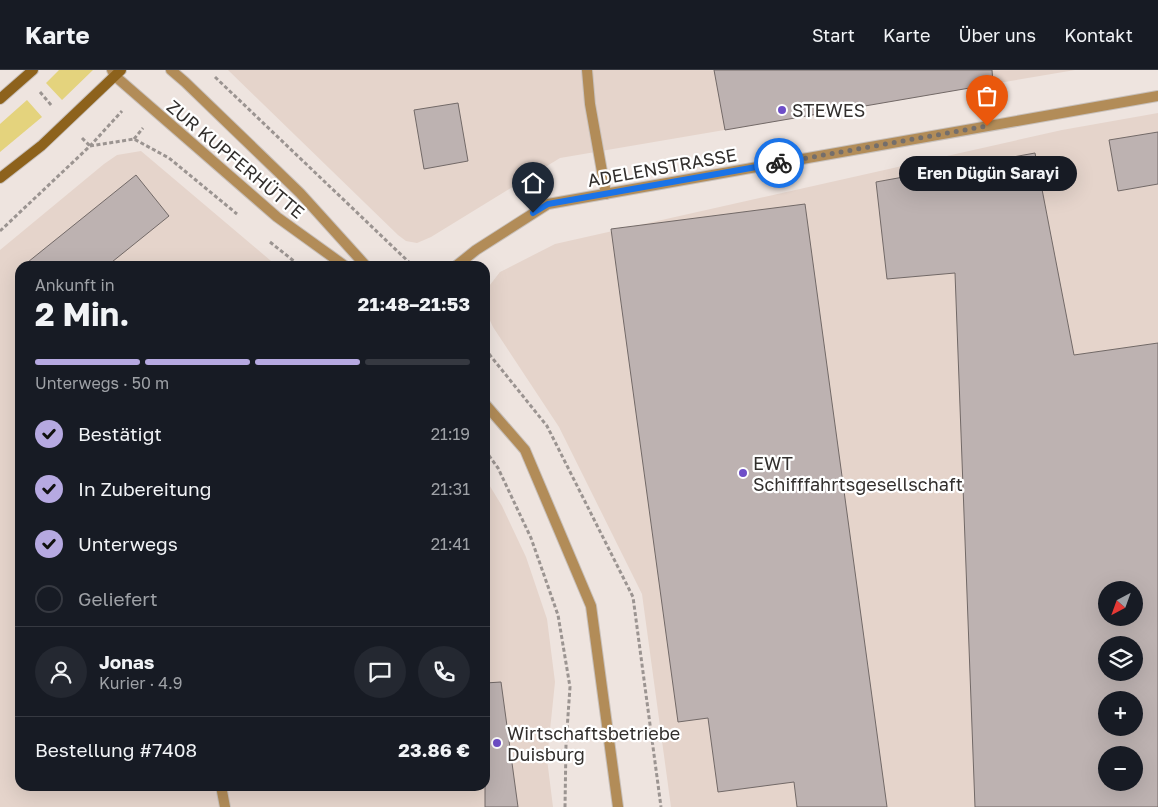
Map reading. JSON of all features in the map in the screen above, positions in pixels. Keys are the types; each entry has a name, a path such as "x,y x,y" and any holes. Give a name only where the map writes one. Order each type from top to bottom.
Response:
{"main road":[{"path":"0,99 33,70"},
{"path":"0,178 54,134 116,72"}],"street":[{"name":"ZUR KUPFERHÜTTE","path":"172,70 300,193 361,261"},
{"path":"587,70 590,104 606,194"},
{"name":"ZUR KUPFERHÜTTE","path":"116,72 277,217 338,261"},
{"name":"ADELENSTRASSE","path":"462,261 476,250 548,204 1158,96"},
{"path":"490,410 525,450 591,606 618,807"},
{"path":"222,791 225,807"}],"path":[{"path":"215,77 408,261"},
{"path":"0,231 90,146 134,139 168,158 241,218"},
{"path":"263,236 294,261"},
{"path":"490,457 498,468 531,538 558,615 570,687 566,744 565,807"}],"shaded area":[{"path":"59,70 93,70 62,100 46,83"},
{"path":"228,70 1075,70 560,158 431,237 417,243 406,241 398,235"},
{"path":"27,100 42,117 0,152 0,124"},
{"path":"1158,113 1158,807 671,807 642,594 559,427 490,321 490,285 500,272 555,244 1062,130"},
{"path":"141,151 271,261 15,261 15,791 490,791 490,486 502,506 526,557 547,619 555,682 547,759 553,807 0,807 0,250 117,155"}],"building":[{"name":"STEWES","path":"714,70 992,70 993,84 725,130"},
{"path":"458,103 468,161 424,169 414,110"},
{"path":"1158,132 1158,184 1118,191 1109,140"},
{"path":"1035,153 1074,355 1158,343 1158,807 975,807 955,273 887,279 876,182"},
{"path":"136,175 169,216 113,261 29,261"},
{"name":"EWT Schifffahrtsgesellschaft","path":"805,204 887,807 797,807 794,782 718,792 708,718 678,722 611,229"},
{"path":"501,682 518,807 485,807 485,791 490,791 490,683"}],"way so far":[{"path":"779,163 987,126"}],"place":[{"name":"STEWES","path":"782,110"},
{"name":"Eren Dügün Sarayi","path":"987,126"},
{"name":"EWT Schifffahrtsgesellschaft","path":"743,473"},
{"name":"Wirtschaftsbetriebe Duisburg","path":"497,743"}],"route":[{"path":"533,213 548,204 779,163"}]}
